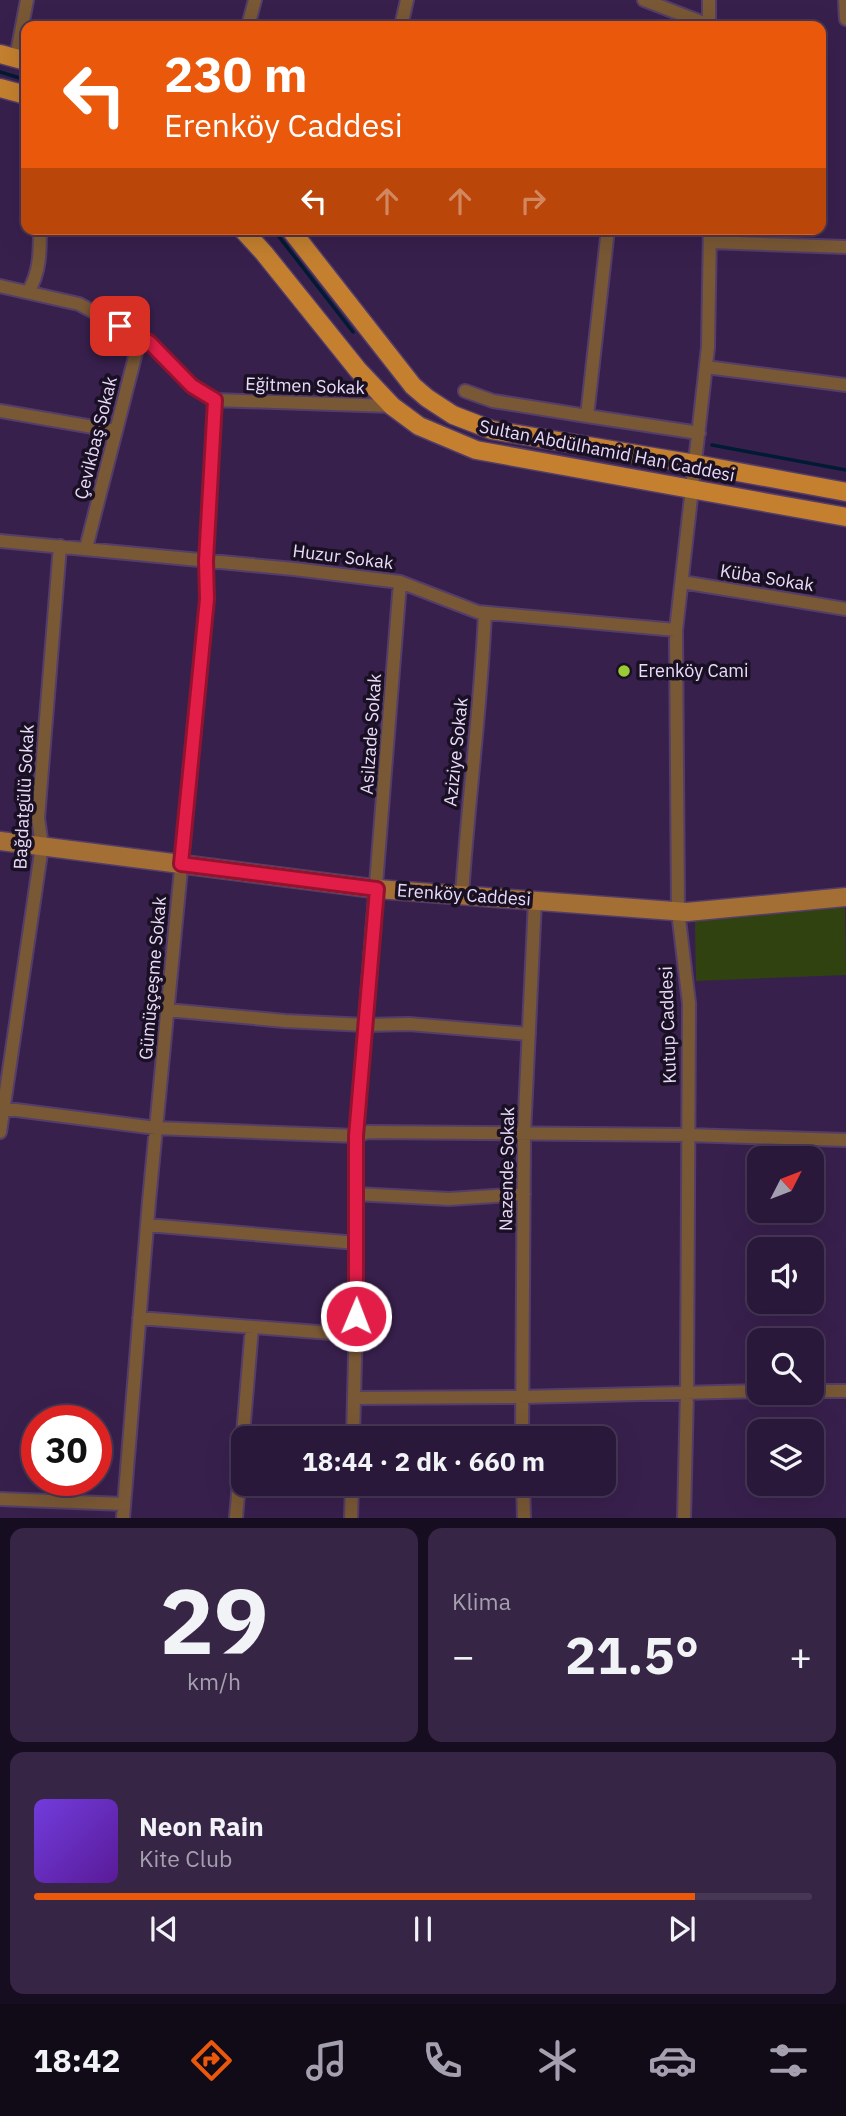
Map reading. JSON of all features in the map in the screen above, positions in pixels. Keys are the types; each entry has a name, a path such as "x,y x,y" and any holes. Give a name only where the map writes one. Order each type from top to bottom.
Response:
{"main road":[{"path":"0,88 21,94"},
{"name":"Sultan Abdülhamid Han Caddesi","path":"248,235 391,407 419,426 476,450 846,517"},
{"name":"Sultan Abdülhamid Han Caddesi","path":"295,235 413,386 453,415 492,430 846,492"}],"street":[{"path":"22,21 27,0"},
{"path":"249,21 255,0"},
{"path":"402,21 407,0"},
{"path":"644,0 696,21"},
{"path":"709,0 709,21"},
{"path":"845,0 846,19"},
{"path":"14,58 21,27"},
{"path":"29,292 36,279 40,235"},
{"path":"587,416 607,235"},
{"path":"710,236 846,247"},
{"name":"Kutup Caddesi","path":"684,1517 688,1003 678,911 676,630 706,367 710,236"},
{"path":"0,286 79,304 149,342 192,386 215,400"},
{"name":"Çevikbaş Sokak","path":"86,548 140,337"},
{"path":"706,367 846,385"},
{"path":"465,391 493,401 699,433"},
{"name":"Eğitmen Sokak","path":"215,400 391,407"},
{"name":"Gümüşçeşme Sokak","path":"123,1511 147,1225 207,599 206,561 215,400"},
{"path":"0,411 116,431"},
{"name":"Huzur Sokak","path":"0,541 400,582 478,612 676,630"},
{"name":"Bağdatgülü Sokak","path":"0,1132 42,846 38,818 60,546"},
{"name":"Asilzade Sokak","path":"353,1426 356,1136 400,582"},
{"name":"Küba Sokak","path":"682,582 846,609"},
{"name":"Aziziye Sokak","path":"462,895 468,800 482,678 485,613"},
{"name":"Erenköy Caddesi","path":"0,841 377,889 678,911 846,897"},
{"name":"Nazende Sokak","path":"522,1426 524,1135 535,901"},
{"path":"167,1010 285,1021 410,1024 529,1034"},
{"path":"2,1108 156,1128 356,1136 369,1132 688,1135 846,1140"},
{"path":"356,1194 449,1199 524,1194"},
{"path":"147,1225 357,1242"},
{"path":"139,1318 356,1335"},
{"path":"236,1517 252,1327"},
{"path":"354,1398 747,1391"},
{"path":"824,1391 846,1391"},
{"path":"351,1517 352,1496"},
{"path":"523,1496 524,1517"},
{"path":"0,1499 123,1511"}],"green space":[{"path":"845,905 846,975 696,981 695,921"}],"waterway":[{"path":"0,72 21,78"},
{"path":"278,235 353,332"},
{"path":"712,445 846,470"}],"place":[{"name":"Erenköy Cami","path":"624,671"}],"route":[{"path":"120,326 149,342 192,386 215,400 206,561 207,599 181,864 377,889 356,1136 356,1316"}]}
